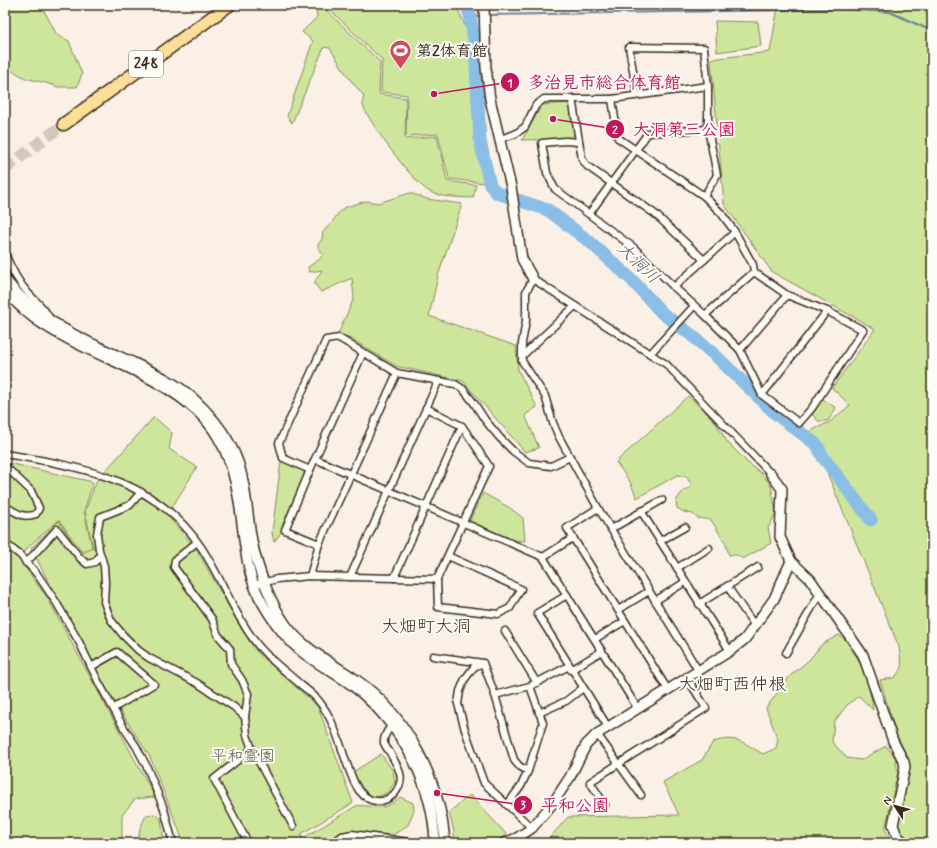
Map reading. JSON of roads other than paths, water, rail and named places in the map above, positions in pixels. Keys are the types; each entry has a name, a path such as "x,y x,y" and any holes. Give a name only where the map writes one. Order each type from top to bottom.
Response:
{"highway":[{"name":"248","path":"64,124 229,5"}],"street":[{"path":"484,5 486,28 486,68 490,99 511,187 522,259 533,279 666,364 771,474 782,489 780,537 791,561 810,579 863,654 893,740 904,762 905,767 893,825 897,836 905,843"},
{"path":"637,95 629,47 704,48 708,86 708,129 716,176 704,196"},
{"path":"500,139 516,134 525,127 536,105 544,99 612,99 708,86"},
{"path":"572,98 582,159 587,166 655,214 704,260"},
{"path":"579,142 565,141 542,143 548,173 555,189 633,247 705,315 740,350 762,395 799,423 812,408 863,330 827,311 787,294 754,272 753,264 735,232 721,213 704,196 618,138 612,99"},
{"path":"589,214 648,133 708,129"},
{"path":"674,287 735,232"},
{"path":"5,254 13,273 26,291 46,310 47,323"},
{"path":"705,315 754,272"},
{"path":"5,279 47,323"},
{"path":"533,279 526,292 526,321 522,343 522,361 545,396 553,423 598,508 698,670"},
{"path":"5,291 19,306 83,347 167,387 201,415 222,446 230,464 239,497 246,557 254,585 262,603 277,625 289,639 305,654 351,685 367,698 391,726 410,754 422,782 433,819 435,843"},
{"path":"740,350 787,294"},
{"path":"5,297 18,308 47,323 69,332 176,385 194,399 209,414 231,446 238,462 246,496 252,542 264,582 285,624 314,652 359,682 376,696 401,724 412,742 431,781 444,825 445,843"},
{"path":"522,356 575,306"},
{"path":"650,354 694,306"},
{"path":"762,395 827,311"},
{"path":"310,470 283,458 279,443 326,340 339,338 396,373 455,384 463,389 500,438 513,451 529,463 551,466 570,457"},
{"path":"319,544 285,530 310,470 363,353"},
{"path":"310,576 319,544 396,373"},
{"path":"350,577 438,382"},
{"path":"426,408 462,426 488,466 437,579 438,607 498,614 510,608 521,589 448,556"},
{"path":"394,578 462,426"},
{"path":"5,454 86,469 103,475 141,492 167,509 182,523 197,542 249,633 260,647 318,699 326,712 339,741 355,785 364,797 376,801 389,798 398,789 402,779 384,742 385,735 391,726"},
{"path":"315,460 389,490 426,508 543,557 638,709"},
{"path":"5,466 31,491 38,508 36,514 28,517 21,515 5,506"},
{"path":"141,492 130,504 100,517 97,534 100,555 104,566 104,602 111,620 123,635 138,650 149,658 197,683 234,707 245,717"},
{"path":"611,529 662,500"},
{"path":"598,508 567,528 668,690"},
{"path":"641,511 730,651"},
{"path":"660,541 684,527"},
{"path":"26,562 57,529 80,558 87,564 95,562 100,555"},
{"path":"543,557 573,538"},
{"path":"197,542 176,560 174,567 212,619 218,635 230,649 231,664 242,680 248,694 245,717 247,735 252,749 293,826"},
{"path":"5,543 37,574 56,602 79,642 91,667 146,765 164,809 173,843"},
{"path":"676,568 709,548"},
{"path":"504,843 517,838 532,828 553,803 570,777 586,745 597,734 730,651 745,639 774,599 791,561"},
{"path":"699,604 758,567"},
{"path":"254,585 277,579 310,576 437,579"},
{"path":"656,601 685,582"},
{"path":"728,586 755,626"},
{"path":"618,610 649,590"},
{"path":"786,653 820,593"},
{"path":"567,595 537,613 608,727"},
{"path":"594,640 625,621"},
{"path":"505,631 537,683"},
{"path":"494,695 530,686 570,668 602,651"},
{"path":"91,667 117,652 154,684 114,708"},
{"path":"433,656 482,663"},
{"path":"482,663 494,695 514,760 528,771"},
{"path":"482,663 474,667 465,679 460,691 458,704 465,730 484,783 532,828"},
{"path":"605,805 590,782 706,708 687,678"},
{"path":"507,805 521,786 528,771 543,723 530,686"},
{"path":"539,713 566,701 583,688"},
{"path":"597,734 641,795"},
{"path":"248,843 214,779 252,749"},
{"path":"333,843 342,836 352,834 415,843"}],"waterway":[{"name":"大洞川","path":"467,5 475,47 480,141 490,185 497,193 548,210 590,242 631,279 662,313 689,333 717,357 776,414 817,445 823,457 871,520"},
{"path":"488,15 845,9 890,12 932,31"},
{"path":"470,16 481,16"}],"tunnel":[{"path":"5,169 64,124"}],"place":[{"name":"第2体育館","path":"400,70"},
{"name":"多治見市総合体育館","path":"434,94"},
{"name":"大洞第三公園","path":"553,119"},
{"name":"平和公園","path":"437,793"}],"district":[{"name":"大畑町大洞","path":"426,627"},
{"name":"大畑町西仲根","path":"732,685"}],"park label":[{"name":"平和霊園","path":"243,756"}]}
